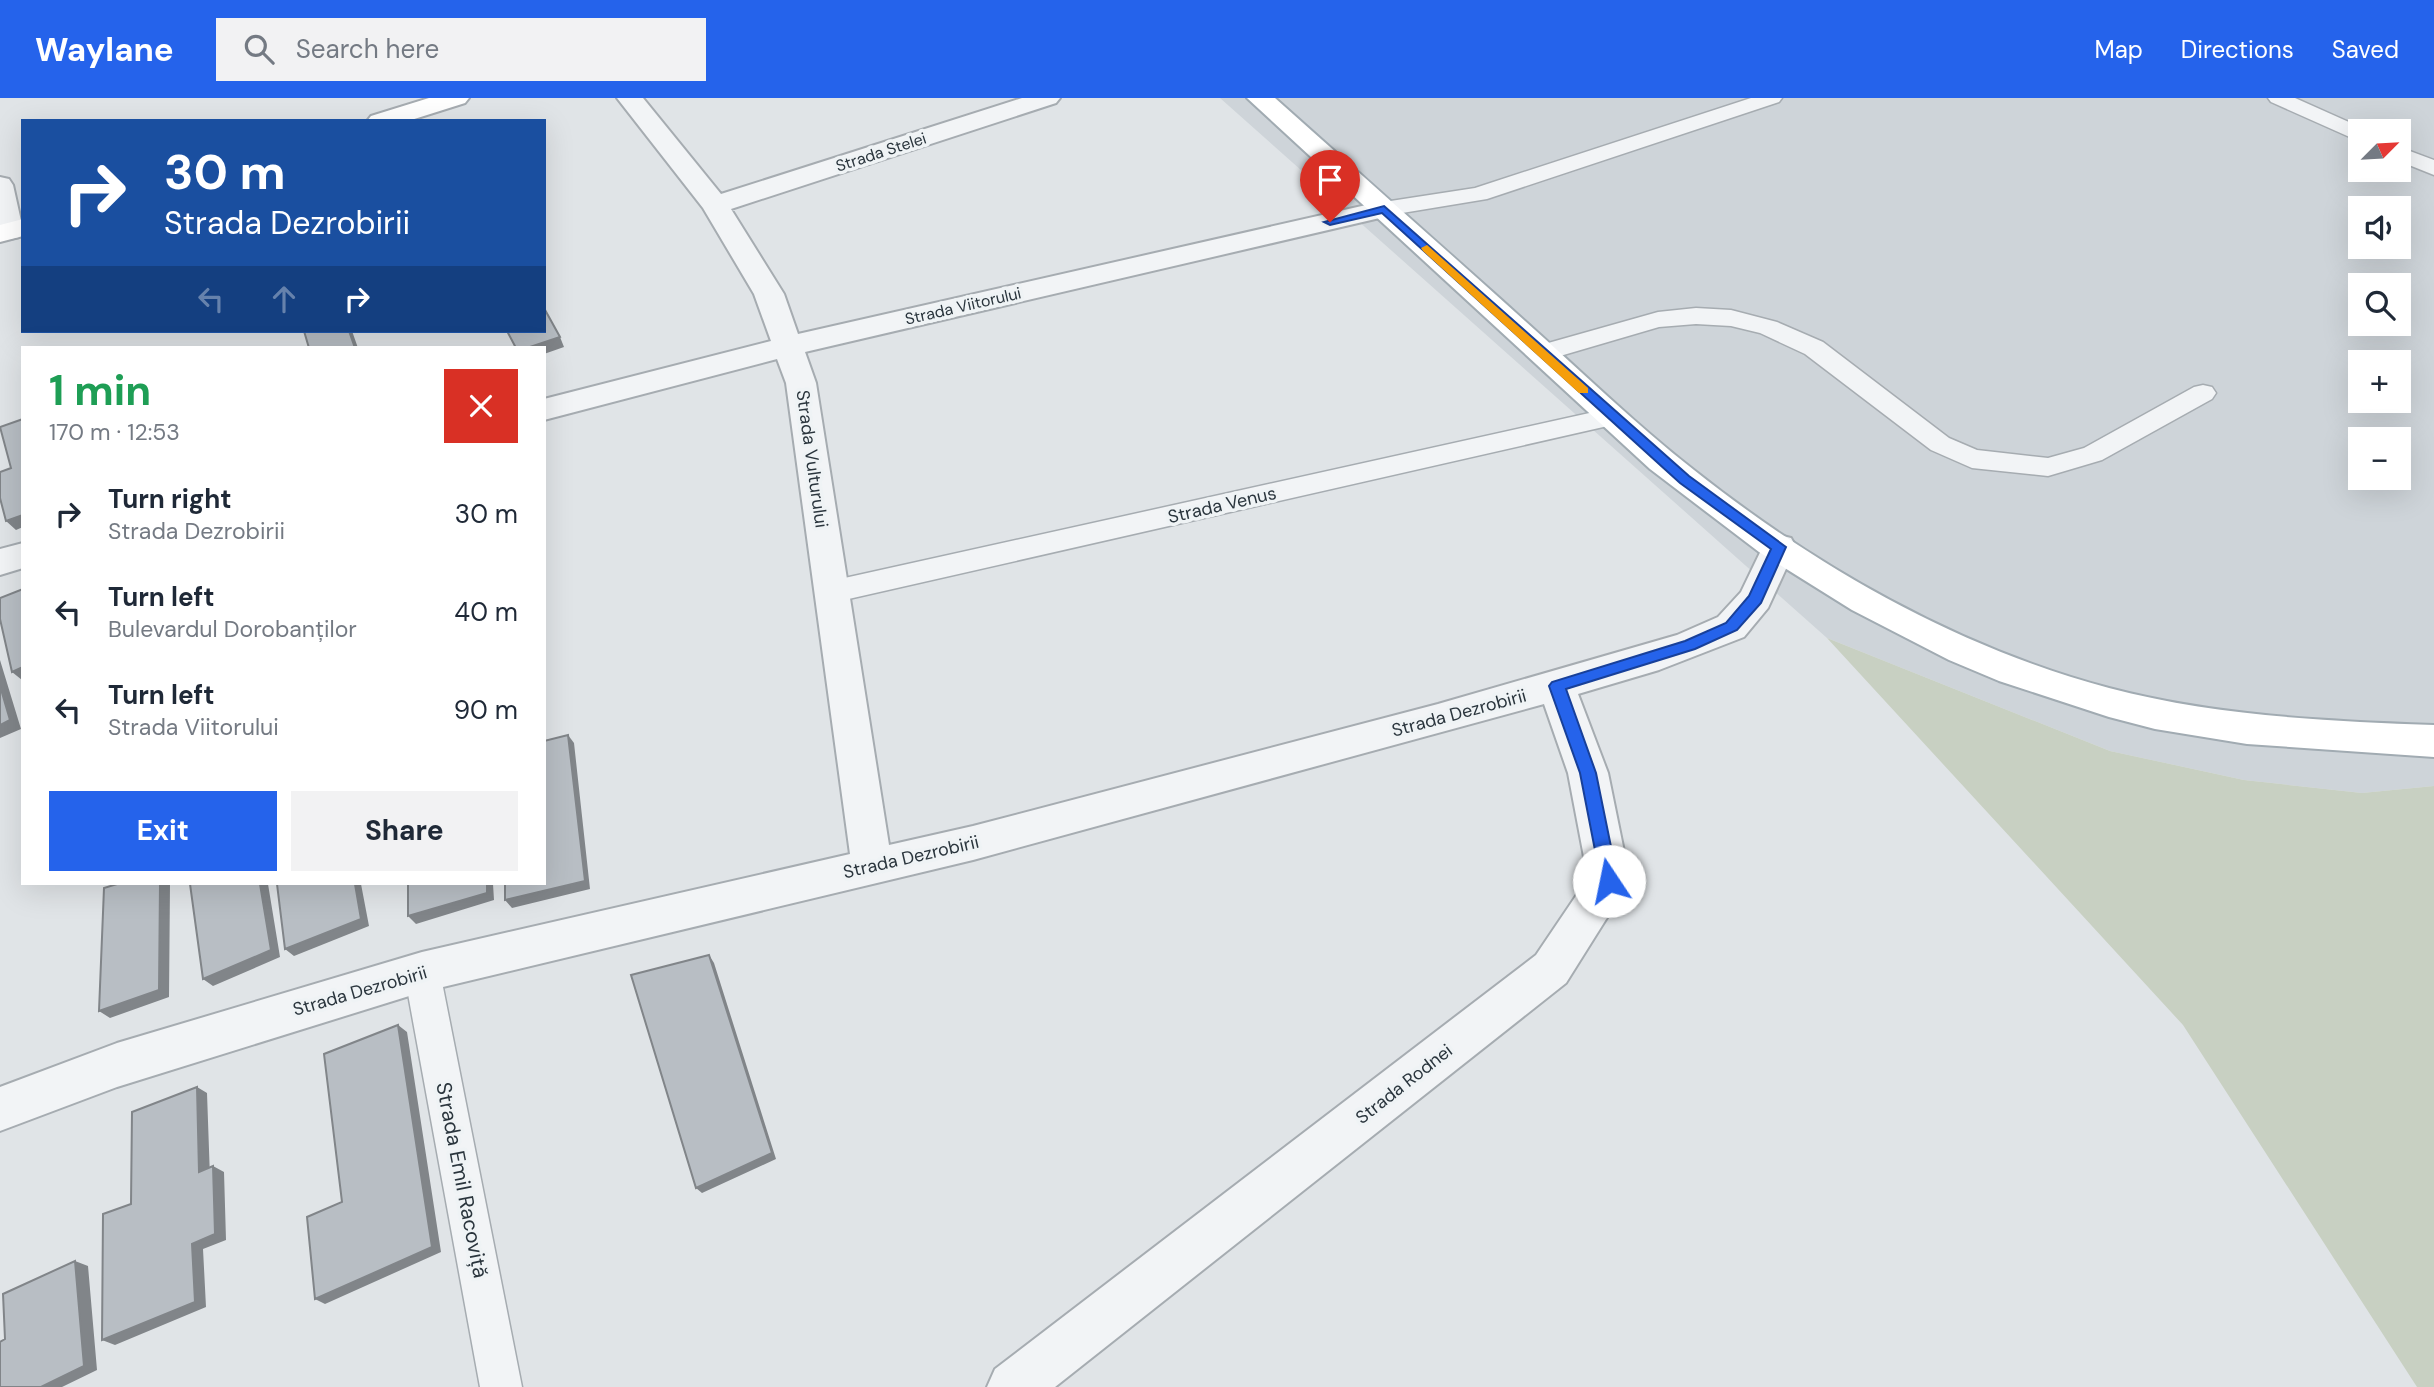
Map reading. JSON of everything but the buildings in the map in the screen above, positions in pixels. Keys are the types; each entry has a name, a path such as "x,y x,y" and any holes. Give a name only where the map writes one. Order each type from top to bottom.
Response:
{"main road":[{"path":"387,119 456,98"},
{"path":"1260,98 1685,480 1862,602 1955,648 2066,690 2175,717 2276,733 2434,741"}],"street":[{"name":"Strada Vulturului","path":"630,98 715,205 769,294 801,383 872,867"},
{"name":"Strada Stelei","path":"715,205 1047,98"},
{"path":"0,185 11,231"},
{"name":"Strada Viitorului","path":"546,409 788,346 1384,209"},
{"name":"Strada Dezrobirii","path":"0,1109 117,1065 422,972 872,867 1102,809 1557,686 1689,645 1731,626 1755,599 1779,547"},
{"path":"0,562 21,556"},
{"name":"Strada Rodnei","path":"1013,1387 1551,969 1609,881 1588,773 1557,686"}],"lane":[{"path":"1384,209 1479,194 1772,98"},
{"path":"2278,98 2348,129"},
{"path":"2412,159 2434,168"},
{"path":"1543,353 1658,320 1696,316 1731,317 1768,327 1814,348 1940,444 1972,458 2048,467 2093,454 2203,393"},
{"name":"Strada Venus","path":"831,592 1612,417"},
{"name":"Strada Emil Racoviță","path":"422,972 501,1387"}],"shaded area":[{"path":"1220,98 2434,98 2434,786 2362,793 2244,780 2110,751 1827,638"},
{"path":"1827,638 2110,751 2244,780 2362,793 2434,786 2434,1387 2417,1387 2183,1025"}],"slow traffic":[{"path":"1427,248 1583,390"}],"route":[{"path":"1330,222 1384,209 1685,480 1779,547 1755,599 1731,626 1646,660 1557,686 1588,773 1609,881"}]}
